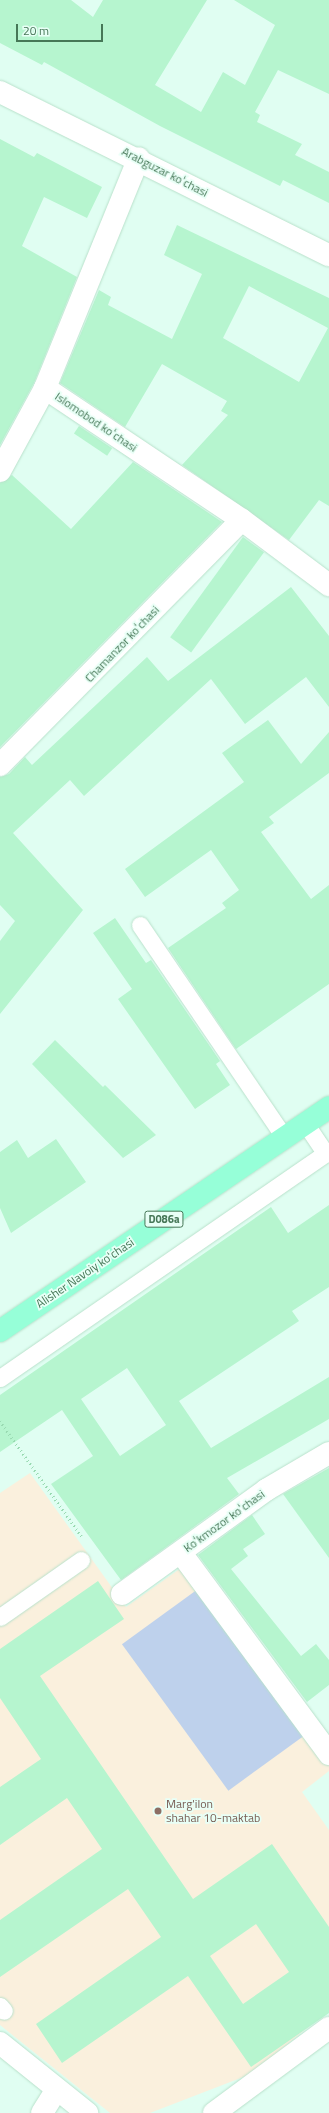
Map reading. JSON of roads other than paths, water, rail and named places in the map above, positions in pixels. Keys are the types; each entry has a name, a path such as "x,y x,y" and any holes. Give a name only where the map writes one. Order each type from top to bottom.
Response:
{"main road":[{"name":"Alisher Navoiy koʻchasi","path":"0,1331 329,1107"}],"street":[{"name":"Arabguzar koʻchasi","path":"0,92 139,158 329,255"},
{"name":"Islomobod koʻchasi","path":"139,158 45,388 242,520 329,585"},
{"path":"0,471 45,388"},
{"name":"Chamanzor koʻchasi","path":"0,765 242,520"},
{"name":"Koʻkmozor koʻchasi","path":"122,1594 181,1553 266,1490 329,1453"},
{"path":"181,1553 329,1754"},
{"path":"214,2113 329,2028"},
{"path":"0,2044 87,2113"},
{"path":"42,2113 57,2089"}],"lane":[{"path":"140,925 284,1137"},
{"path":"0,1378 327,1152 305,1123"},
{"path":"0,1617 82,1560"}],"place":[{"name":"Marg'ilon shahar 10-maktab","path":"158,1811"}]}
